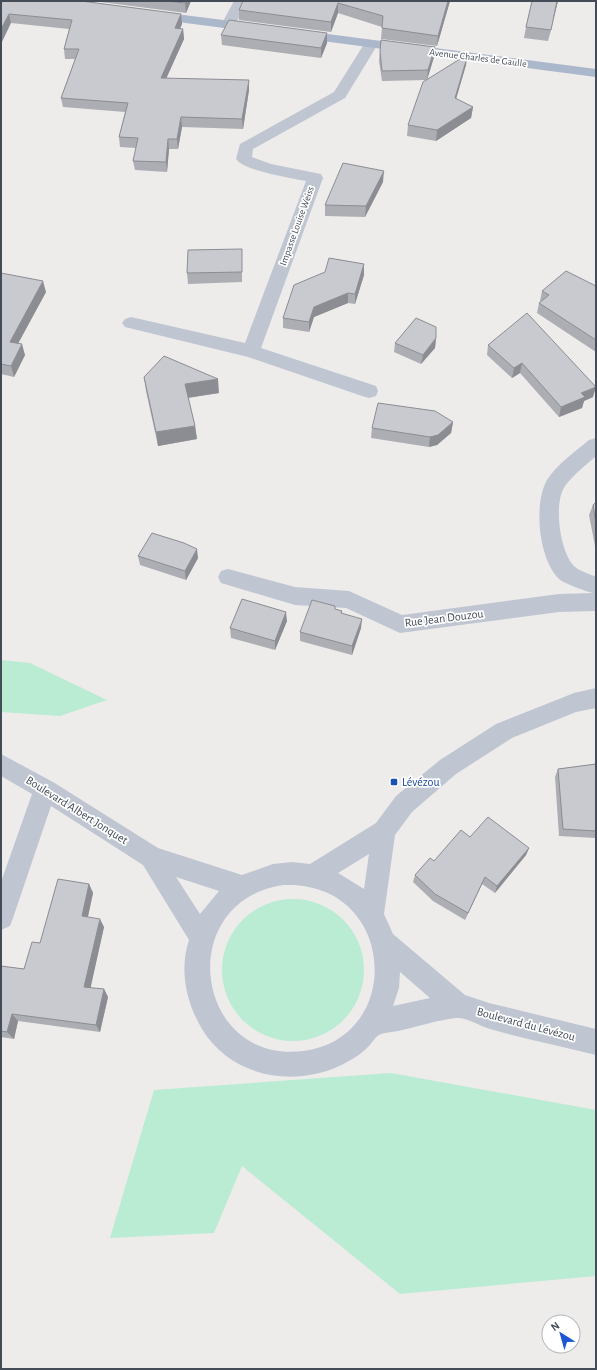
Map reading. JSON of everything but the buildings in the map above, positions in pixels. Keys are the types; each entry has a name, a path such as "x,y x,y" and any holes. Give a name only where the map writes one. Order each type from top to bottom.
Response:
{"main road":[{"path":"141,13 268,30"},
{"name":"Avenue Charles de Gaulle","path":"284,32 596,73"}],"street":[{"path":"228,25 241,1"},
{"name":"Impasse Louise Weiss","path":"251,351 315,178 267,168 244,159 246,147 340,95 371,44"},
{"path":"131,324 251,351 370,391"},
{"path":"596,445 569,469 555,484 550,502 550,534 557,558 567,573 596,586"},
{"name":"Rue Jean Douzou","path":"228,577 295,596 349,600 400,624 559,603 596,602"},
{"path":"312,876 384,831 404,804 448,767 504,730 574,703 596,698"},
{"name":"Boulevard Albert Jonquet","path":"1,764 46,789 151,857 243,887"},
{"path":"1,918 46,789"},
{"path":"372,915 384,831"},
{"name":"Boulevard Albert Jonquet","path":"151,857 188,918 201,936"},
{"path":"289,874 312,876 340,887 356,897 372,915 382,934 388,979 382,1002 371,1024 355,1042 338,1052 305,1064 276,1064 248,1055 224,1039 207,1016 197,990 195,963 201,936 211,917 226,900 243,887 265,878 289,874"},
{"name":"Boulevard du Lévézou","path":"383,942 457,1005 489,1016 596,1042"},
{"path":"371,1024 457,1005"}],"green space":[{"path":"1,660 30,663 107,700 60,716 1,712"},
{"path":"286,899 300,899 314,902 326,907 338,915 348,925 359,943 363,956 363,984 359,997 348,1015 338,1025 326,1033 314,1038 300,1041 286,1041 272,1038 260,1033 248,1025 238,1015 230,1003 225,991 222,977 222,963 225,949 230,937 238,925 248,915 260,907 272,902"},
{"path":"391,1073 596,1110 596,1276 400,1294 242,1166 214,1233 110,1238 154,1090"}],"place":[{"name":"Lévézou","path":"394,782"}]}
